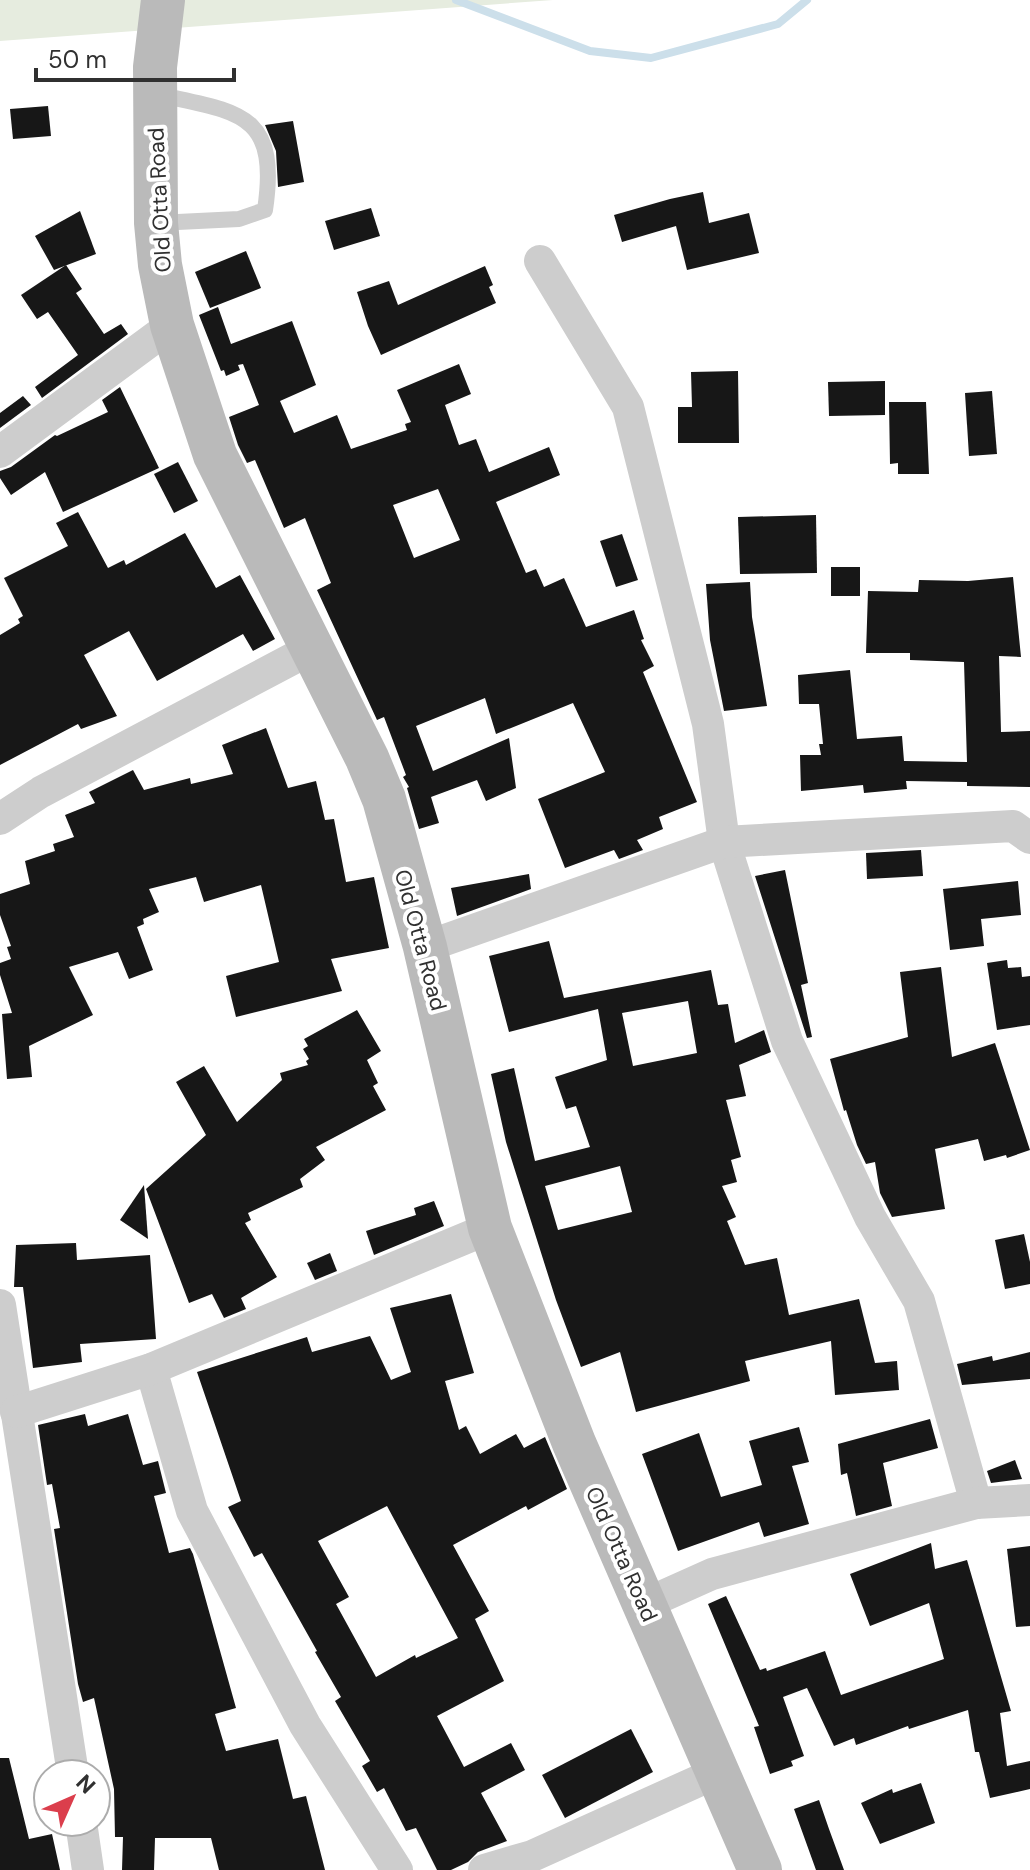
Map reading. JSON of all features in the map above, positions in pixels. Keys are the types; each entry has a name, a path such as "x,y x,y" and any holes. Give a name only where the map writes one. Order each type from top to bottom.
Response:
{"street":[{"name":"Old Otta Road","path":"163,6 155,67 156,223 160,265 172,325 215,455 367,758 384,799 425,947 490,1228 574,1443 760,1870"},
{"path":"540,261 628,407 708,724 724,842 787,1041 870,1217 919,1301 976,1503"},
{"path":"0,452 172,325"},
{"path":"0,819 41,792 311,649"},
{"path":"425,947 724,842 1013,826 1030,838"},
{"path":"16,1412 151,1369 490,1228"},
{"path":"0,1305 70,1758"},
{"path":"151,1369 192,1511 305,1725 397,1870"},
{"path":"645,1604 712,1574 976,1503 1030,1500"},
{"path":"484,1870 532,1856 716,1773"},
{"path":"83,1838 88,1870"}],"lane":[{"path":"155,94 230,110 249,121 261,137 269,180 265,210 239,219 156,223"}],"shaded area":[{"path":"0,0 553,0 0,41"}],"building":[{"path":"48,106 51,136 13,139 10,109"},
{"path":"293,121 304,182 278,187 276,151 265,125"},
{"path":"703,192 709,223 749,213 759,253 687,270 676,226 622,242 614,215"},
{"path":"371,208 380,236 334,250 325,221"},
{"path":"80,211 96,254 54,270 35,236"},
{"path":"246,251 261,288 210,308 195,272"},
{"path":"66,265 82,289 76,293 104,334 121,324 128,334 42,398 35,387 78,355 48,312 37,319 21,295"},
{"path":"485,266 496,303 381,355 357,292 389,281 398,305"},
{"path":"218,307 231,344 292,321 316,385 280,401 294,433 337,415 351,449 407,430 405,424 411,422 397,390 459,364 471,394 445,405 459,445 476,439 489,472 549,447 560,475 496,502 526,573 536,569 544,587 564,578 586,627 634,610 644,639 641,640 654,666 643,672 697,802 659,817 663,829 637,840 643,850 619,859 614,850 565,868 538,799 605,772 573,703 496,734 485,698 416,726 433,771 509,738 516,788 486,801 477,780 431,797 439,823 419,829 409,787 403,777 406,775 384,717 377,720 317,590 331,583 305,518 284,528 255,460 247,463 238,445 229,417 259,405 243,364 238,365 240,370 226,376 224,370 221,371 199,315","holes":["438,489 460,540 414,558 393,505"]},
{"path":"738,371 739,443 678,443 678,407 692,407 691,372"},
{"path":"885,381 885,415 829,416 828,382"},
{"path":"120,387 159,468 63,512 45,472 11,495 0,478 0,471 11,467 55,435 108,412 102,400"},
{"path":"992,391 997,454 969,456 965,393"},
{"path":"23,396 31,405 0,428 0,413"},
{"path":"889,402 926,402 929,474 898,474 898,463 890,464"},
{"path":"178,462 198,501 174,513 154,474"},
{"path":"78,512 108,568 124,560 126,565 185,533 216,588 240,575 275,639 253,651 243,634 157,681 129,631 84,655 117,716 81,729 78,724 0,765 0,635 20,623 18,619 23,616 4,578 68,546 56,523"},
{"path":"816,515 817,573 740,574 738,517"},
{"path":"622,534 638,580 616,587 600,541"},
{"path":"831,567 860,567 860,596 831,596"},
{"path":"1013,577 1021,657 999,656 1001,732 1030,731 1030,787 906,781 907,789 864,793 863,785 801,791 800,755 821,755 819,744 823,744 819,704 799,704 798,675 850,670 857,739 902,736 904,761 967,762 964,662 910,660 910,653 866,653 868,591 918,592 919,580 968,581"},
{"path":"750,582 752,617 767,706 724,711 710,640 706,584"},
{"path":"266,728 288,788 316,781 325,820 334,819 346,882 374,877 389,948 331,959 342,991 236,1017 226,976 279,962 261,885 204,902 196,877 149,889 159,912 143,919 144,924 137,927 153,970 129,979 118,952 69,967 93,1015 29,1046 32,1077 7,1079 2,1014 12,1013 0,975 0,963 11,959 7,947 11,946 0,915 0,894 30,884 25,861 55,851 53,844 74,837 65,815 95,803 89,792 133,770 144,790 190,778 191,784 233,774 222,745"},
{"path":"921,850 923,876 867,879 866,853"},
{"path":"785,870 808,983 801,985 812,1037 807,1038 755,876"},
{"path":"529,874 531,889 457,916 451,888"},
{"path":"1018,881 1021,915 981,919 984,946 950,950 943,889"},
{"path":"549,941 564,998 711,970 718,1005 728,1004 735,1043 764,1030 771,1052 739,1065 746,1096 726,1100 741,1157 731,1160 737,1182 722,1186 736,1217 727,1221 745,1265 777,1258 789,1315 859,1299 875,1363 897,1361 899,1390 835,1395 831,1341 745,1361 750,1381 636,1412 620,1352 581,1367 556,1300 506,1142 491,1074 514,1068 535,1161 590,1147 576,1106 566,1109 555,1077 607,1060 598,1009 509,1032 489,956","holes":["688,1001 697,1053 633,1066 622,1013","620,1166 632,1212 558,1230 545,1186"]},
{"path":"1007,960 1008,968 1021,967 1022,977 1030,976 1030,1025 997,1030 987,963"},
{"path":"941,967 952,1057 995,1043 1030,1150 1007,1158 1006,1155 984,1161 978,1139 935,1149 945,1209 892,1217 880,1193 875,1162 866,1164 857,1145 830,1059 908,1037 900,972"},
{"path":"357,1010 381,1051 367,1060 378,1083 373,1086 386,1110 316,1147 325,1160 300,1179 303,1187 248,1213 251,1220 245,1223 277,1277 241,1298 246,1309 224,1318 212,1294 189,1303 146,1189 206,1135 176,1082 204,1066 237,1122 282,1080 280,1073 308,1065 306,1061 309,1059 303,1049 308,1046 304,1039"},
{"path":"144,1185 148,1239 120,1220"},
{"path":"434,1201 444,1226 374,1255 366,1231 416,1215 414,1208"},
{"path":"1024,1234 1030,1262 1030,1284 1005,1289 995,1240"},
{"path":"76,1243 77,1260 150,1255 156,1339 80,1344 82,1362 33,1368 23,1287 14,1287 16,1245"},
{"path":"330,1253 337,1271 315,1280 307,1263"},
{"path":"451,1294 474,1373 445,1381 459,1430 466,1426 480,1454 516,1434 524,1448 545,1437 567,1489 528,1510 526,1506 453,1545 489,1611 475,1619 504,1681 437,1716 464,1767 511,1743 525,1770 481,1793 507,1841 478,1852 468,1862 451,1870 437,1870 416,1828 406,1831 384,1788 377,1792 362,1766 370,1761 335,1701 341,1697 317,1651 262,1553 254,1557 228,1507 241,1501 197,1372 307,1337 312,1352 370,1336 391,1380 411,1372 390,1308","holes":["387,1506 458,1638 416,1658 415,1655 376,1677 336,1604 349,1597 318,1541"]},
{"path":"1030,1352 1030,1379 962,1385 957,1364 992,1356 993,1361"},
{"path":"85,1414 88,1426 128,1414 143,1465 158,1461 166,1493 154,1496 169,1553 190,1548 193,1554 236,1708 215,1714 226,1751 278,1739 293,1799 306,1796 325,1870 219,1870 211,1838 155,1838 154,1870 122,1870 123,1837 115,1837 112,1758 107,1758 94,1698 83,1702 78,1684 54,1529 60,1528 52,1484 47,1485 38,1425"},
{"path":"930,1419 938,1448 883,1463 892,1506 856,1516 847,1473 841,1475 838,1444"},
{"path":"799,1427 809,1462 792,1466 809,1524 764,1537 759,1522 678,1551 642,1454 699,1433 721,1497 762,1485 749,1441"},
{"path":"1015,1460 1022,1479 991,1483 987,1471"},
{"path":"931,1543 935,1569 967,1560 1011,1711 1000,1713 1007,1766 1030,1761 1030,1789 990,1798 979,1752 975,1752 968,1710 909,1729 908,1726 856,1745 854,1738 834,1746 807,1688 783,1697 804,1756 791,1761 793,1766 770,1774 754,1727 759,1726 708,1604 726,1596 760,1670 766,1668 767,1671 825,1651 841,1695 944,1659 929,1603 870,1626 850,1574"},
{"path":"1030,1546 1030,1626 1016,1627 1007,1549"},
{"path":"631,1729 653,1772 565,1818 542,1775"},
{"path":"0,1758 9,1758 29,1839 53,1838 60,1870 0,1870"},
{"path":"921,1783 935,1823 880,1844 861,1803 892,1789 893,1793"},
{"path":"819,1800 844,1870 816,1870 794,1809"}],"waterway":[{"path":"456,0 590,51 651,58 778,24 807,0"}]}
